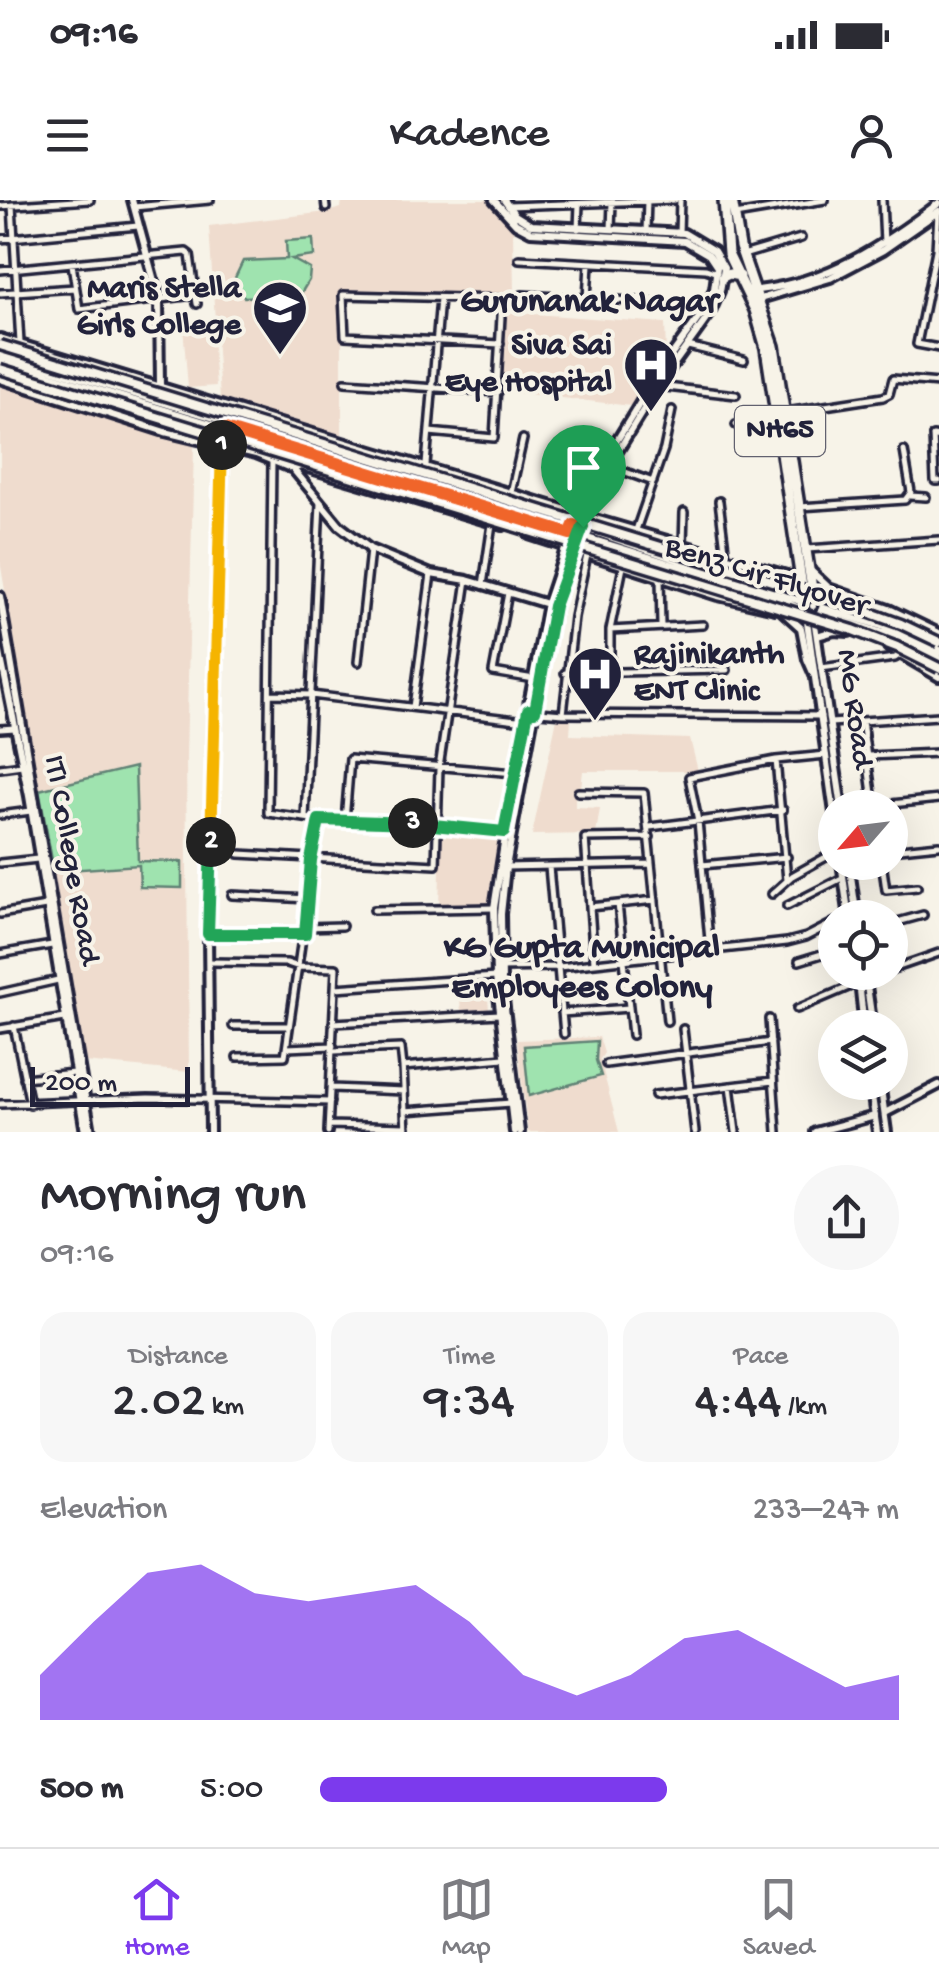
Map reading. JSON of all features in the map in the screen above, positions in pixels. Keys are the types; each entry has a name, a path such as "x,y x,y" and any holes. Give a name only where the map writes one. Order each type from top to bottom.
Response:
{"highway":[{"name":"NH65","path":"724,200 727,245 761,327 786,412 805,549 804,567"},
{"name":"NH65","path":"732,200 743,255 759,294 775,374 811,607"},
{"path":"712,249 727,245"},
{"path":"720,269 740,276"},
{"path":"811,607 864,619 908,635 939,652"},
{"path":"811,607 910,643 939,660"}],"main road":[{"name":"Benz Cir Flyover","path":"0,342 834,600 939,642"},
{"path":"0,353 579,526 770,588 811,607"},
{"path":"0,361 811,607"},
{"name":"Benz Cir Flyover","path":"0,370 835,625 897,647 939,668"}],"street":[{"path":"0,206 90,200"},
{"path":"159,400 159,299 133,204 210,200"},
{"path":"646,232 647,200"},
{"path":"501,203 677,200 678,233"},
{"path":"734,215 825,200"},
{"path":"882,200 884,243"},
{"path":"610,230 612,202"},
{"path":"501,203 531,225 694,237 712,249 720,269 714,306 609,466 574,536 554,606 494,908 517,1132"},
{"path":"501,203 522,230 686,240 710,254 720,269 706,305 630,416 603,463 584,516"},
{"path":"578,204 578,229"},
{"path":"12,205 20,343"},
{"path":"759,294 829,272 884,243 938,207"},
{"path":"938,207 938,251 917,344 939,348"},
{"path":"759,294 830,278 882,250 938,207"},
{"path":"0,238 138,226"},
{"path":"743,255 801,238"},
{"path":"0,270 188,252 197,304"},
{"path":"519,259 720,269"},
{"path":"72,264 79,309 196,295"},
{"path":"587,299 589,264"},
{"path":"0,293 75,288"},
{"path":"429,432 494,438 498,392 502,298 345,294 345,336 500,344"},
{"path":"522,296 706,305"},
{"path":"426,466 440,298"},
{"path":"0,342 20,343 635,533 790,576"},
{"path":"688,346 744,360"},
{"path":"0,379 165,432 272,460 292,469 340,526 370,550 431,574 467,580 547,604"},
{"path":"786,412 883,398 889,394 894,379 939,383"},
{"path":"345,382 498,392"},
{"path":"658,386 736,395"},
{"path":"635,533 672,410"},
{"path":"736,424 769,420"},
{"path":"210,1132 208,934 225,429"},
{"path":"939,437 933,436 935,480 939,481"},
{"path":"512,493 523,438"},
{"path":"904,451 910,496"},
{"path":"272,460 268,813 504,832"},
{"path":"292,469 302,466 718,596 782,610"},
{"path":"609,466 653,482"},
{"path":"800,507 899,501 910,496 926,498"},
{"path":"719,501 726,556"},
{"path":"305,818 320,504"},
{"path":"682,544 684,512"},
{"path":"483,585 492,524"},
{"path":"805,549 939,540"},
{"path":"513,1102 496,977 504,832 526,721 532,711 547,604 570,548"},
{"path":"358,662 370,550"},
{"path":"562,714 587,555"},
{"path":"610,671 610,630 623,567"},
{"path":"770,588 804,567 823,585 902,614 939,633"},
{"path":"413,706 431,574"},
{"path":"660,577 661,627"},
{"path":"240,854 436,865 439,768 467,580"},
{"path":"508,592 492,672 534,679"},
{"name":"ITI College Road","path":"0,596 88,1132"},
{"path":"854,597 864,619"},
{"path":"774,598 800,626 815,676"},
{"name":"MG Road","path":"811,607 830,723 835,790"},
{"name":"MG Road","path":"811,607 815,676 833,790"},
{"path":"610,630 703,626"},
{"path":"817,636 851,632 901,654 939,677"},
{"name":"ITI College Road","path":"0,654 49,905 74,1072 83,1099"},
{"path":"821,668 901,654"},
{"path":"566,673 728,670"},
{"path":"270,694 311,694 526,721"},
{"path":"532,711 821,716"},
{"path":"830,723 939,716"},
{"path":"862,720 872,790"},
{"path":"0,730 15,728"},
{"path":"868,756 939,754"},
{"path":"710,951 698,822 689,777 826,755"},
{"path":"345,821 350,760 515,774"},
{"path":"776,760 788,880"},
{"path":"0,768 22,765"},
{"path":"578,792 644,792 667,1022"},
{"path":"908,802 939,799"},
{"path":"650,827 783,810"},
{"path":"0,815 31,811"},
{"path":"237,1057 284,1057 319,820"},
{"path":"594,962 585,838 650,837"},
{"path":"908,848 939,845"},
{"path":"702,865 787,857"},
{"path":"0,863 38,859"},
{"path":"772,894 818,862"},
{"path":"502,867 651,864"},
{"path":"549,867 564,1034"},
{"path":"787,906 838,880"},
{"path":"885,880 886,890 917,887"},
{"path":"232,895 308,899"},
{"path":"590,907 655,900"},
{"path":"618,904 632,1035"},
{"path":"0,914 49,905"},
{"path":"374,910 494,908"},
{"path":"908,919 923,915"},
{"path":"208,934 342,926"},
{"path":"499,968 559,967 787,942 818,929"},
{"path":"0,954 52,944"},
{"path":"908,964 939,953"},
{"path":"799,962 818,956"},
{"path":"208,962 336,968 333,1048 328,1128 406,1129 402,1048 333,1048 287,1048"},
{"path":"335,988 496,977"},
{"path":"0,992 58,980"},
{"path":"797,1010 835,990"},
{"path":"562,1012 629,1008"},
{"path":"333,1023 500,1014"},
{"path":"0,1028 65,1018"},
{"path":"769,1020 776,1132"},
{"path":"14,1026 30,1104"},
{"path":"233,1026 289,1026"},
{"path":"683,1030 695,1132"},
{"path":"606,1064 771,1042"},
{"path":"403,1067 504,1058"},
{"path":"24,1078 74,1072"},
{"path":"655,1096 773,1081"},
{"path":"818,1132 875,1116 939,1085"},
{"path":"730,1086 736,1132"},
{"path":"331,1088 404,1091"},
{"path":"0,1104 83,1099 330,1102"},
{"path":"873,1100 877,1132"},
{"path":"883,1100 887,1132"},
{"path":"404,1111 513,1102"}],"shaded area":[{"name":"Maris Stella Girls College","path":"342,200 491,200 513,229 514,294 342,292 342,436 220,399 209,226 327,212 341,208"},
{"path":"504,312 665,323 666,354 631,406 502,391"},
{"path":"211,324 216,386 188,388 183,326"},
{"path":"0,386 194,446 186,756 189,1072 85,1062 0,561"},
{"path":"557,718 571,718 570,735 690,739 698,771 583,771 581,788 575,790 575,807 600,808 596,834 532,835"},
{"path":"441,829 502,834 490,910 439,911"},
{"path":"487,986 489,1010 461,1012 459,988"},
{"path":"599,1037 604,1053 600,1059 619,1132 528,1132 517,1040"}],"green space":[{"path":"313,239 314,256 292,259 310,269 309,280 300,295 244,297 233,282 243,261 287,259 286,241"},
{"path":"135,767 138,861 182,862 182,888 140,887 139,865 54,871 39,790"},
{"path":"597,1041 596,1060 601,1076 529,1096 524,1046"}],"place":[{"name":"Maris Stella Girls College","path":"280,357"},
{"name":"Siva Sai Eye Hospital","path":"651,414"},
{"name":"Rajinikanth ENT Clinic","path":"595,723"}],"district":[{"name":"Gurunanak Nagar","path":"589,303"},
{"name":"KG Gupta Municipal Employees Colony","path":"582,969"}],"route":[{"path":"225,429 570,534 574,525 583,527 554,606 535,711 528,710 504,832 437,824 319,820 311,860 305,934 208,934 218,697 221,456 225,429"}]}
